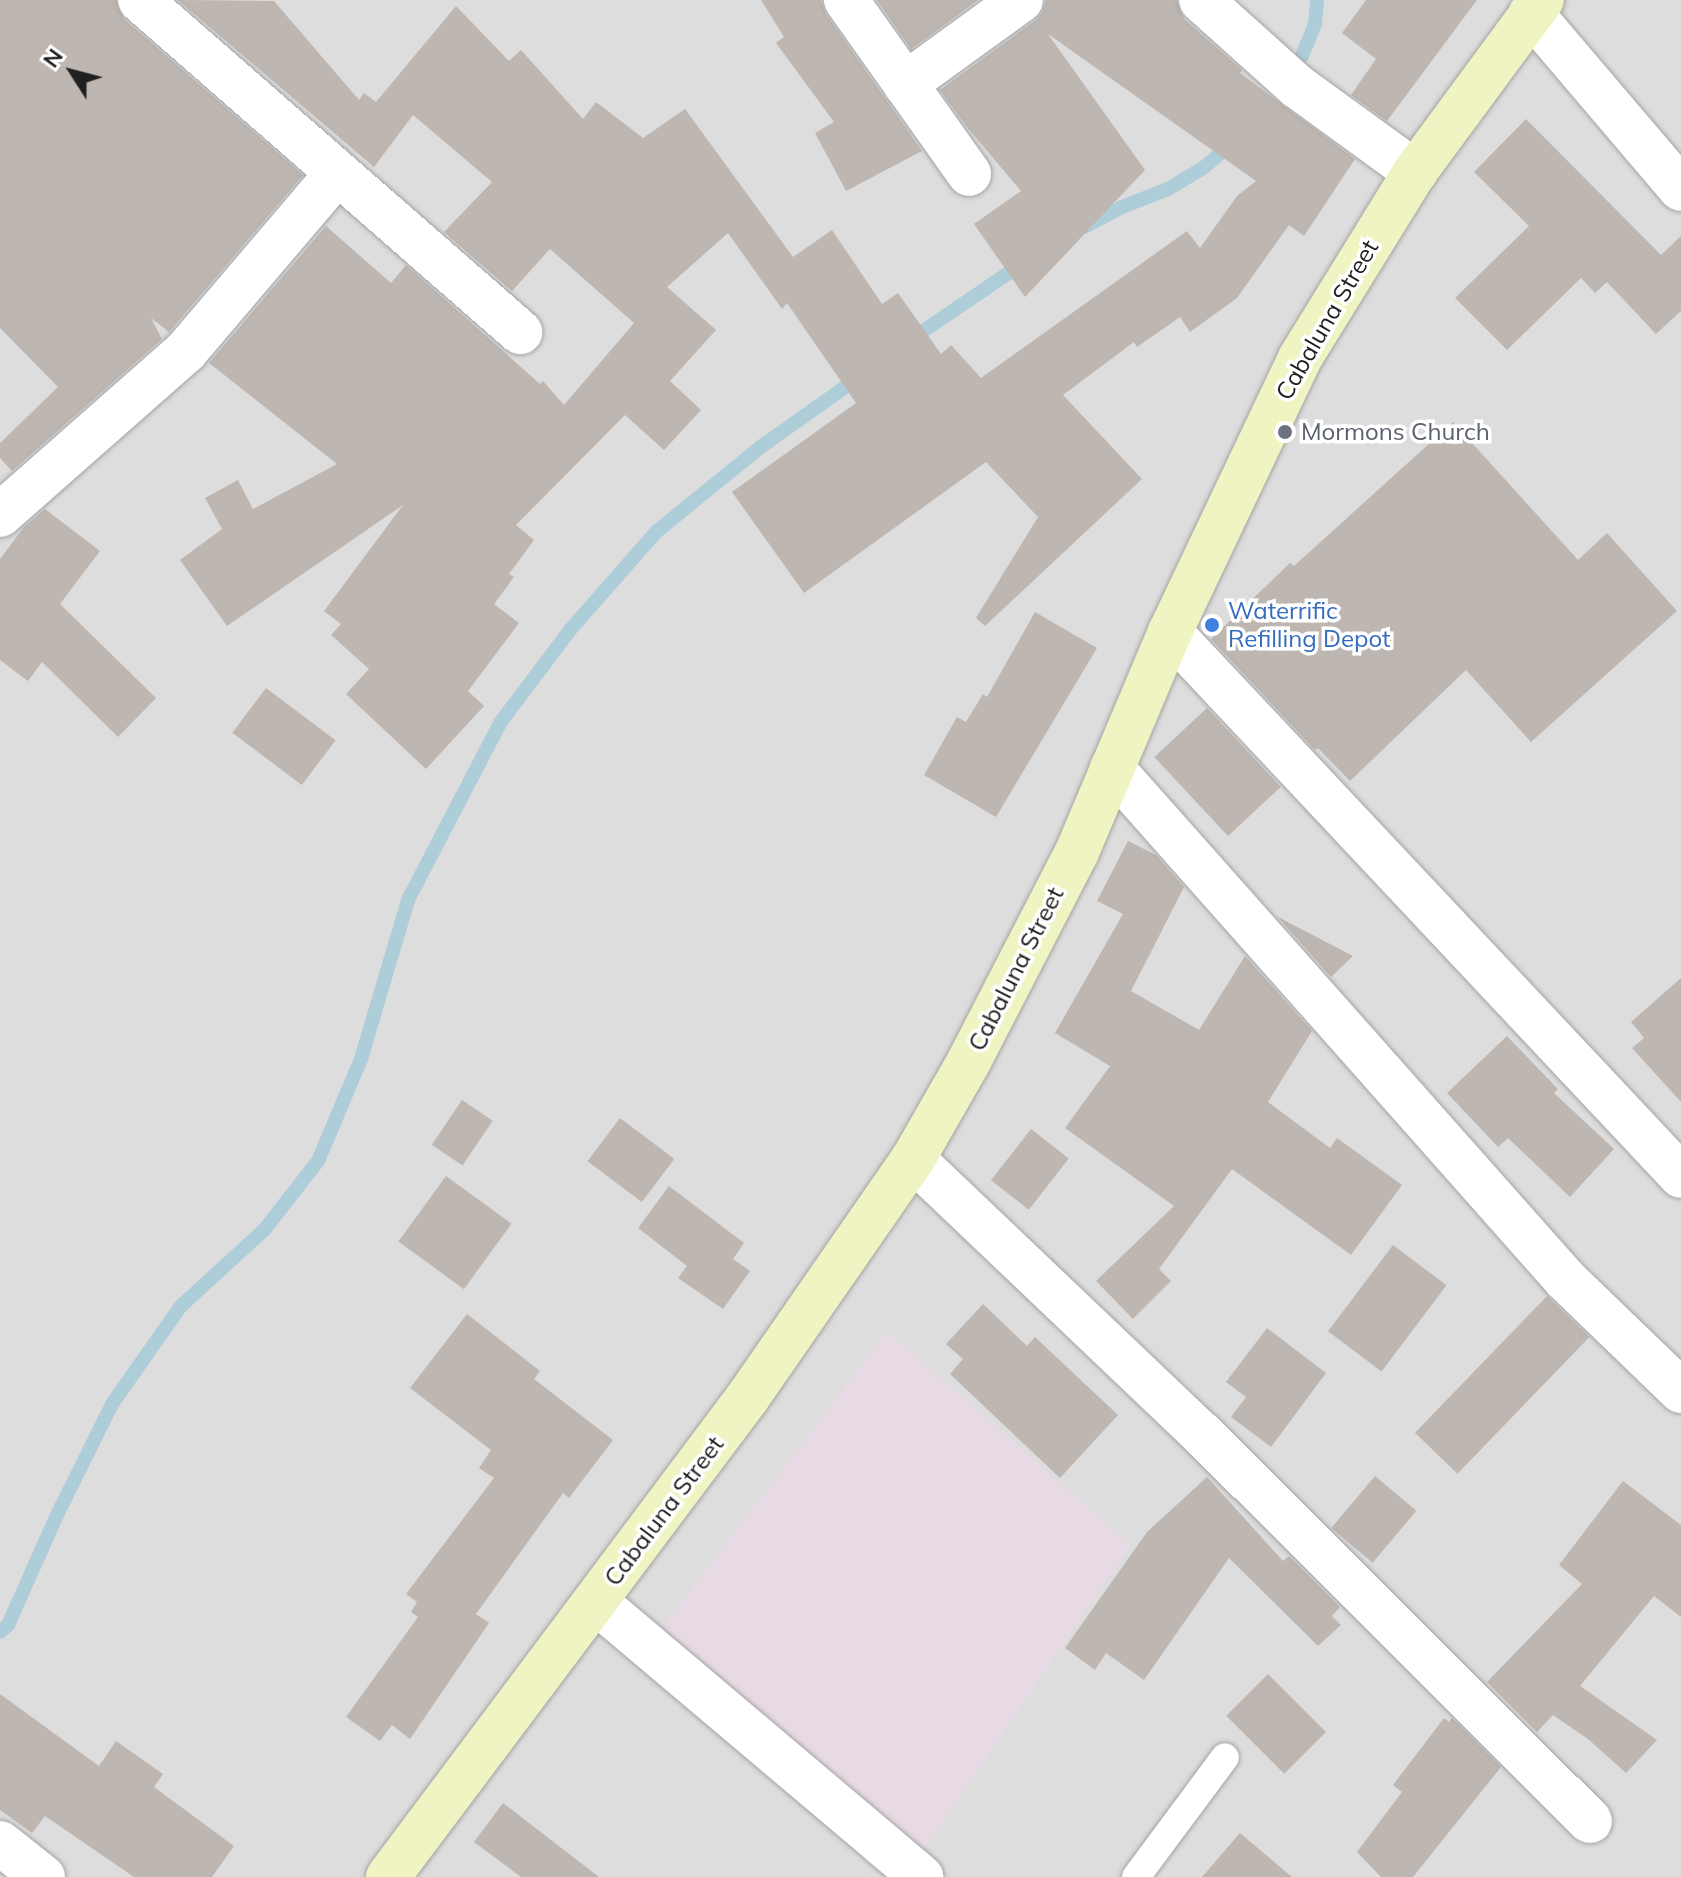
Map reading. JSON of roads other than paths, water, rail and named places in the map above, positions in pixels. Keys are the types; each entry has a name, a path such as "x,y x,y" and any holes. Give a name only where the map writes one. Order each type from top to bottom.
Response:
{"main road":[{"name":"Cabaluna Street","path":"388,1877 748,1397 913,1159 968,1063 1069,866 1170,632 1300,358 1415,172 1537,6"}],"street":[{"path":"140,0 336,175 520,332"},
{"path":"846,0 969,174"},
{"path":"905,84 1021,0"},
{"path":"1201,0 1298,87 1415,172"},
{"path":"1537,6 1681,189"},
{"path":"0,515 186,351 336,175"},
{"path":"1170,632 1681,1176"},
{"path":"1112,768 1566,1280 1681,1391"},
{"path":"913,1159 1191,1423 1590,1821"},
{"path":"596,1602 921,1877"},
{"path":"0,1843 43,1877"}],"lane":[{"path":"1136,1877 1225,1757"}],"waterway":[{"path":"1302,56 1315,24 1317,0"},
{"path":"1084,227 1122,207 1168,189 1203,168 1232,144"},
{"path":"910,340 1022,264"},
{"path":"0,1632 8,1625 57,1515 112,1404 181,1306 265,1229 318,1161 361,1059 408,900 500,723 570,630 656,532 762,446 861,376"}],"place":[{"name":"Mormons Church","path":"1285,432"},
{"name":"Waterrific Refilling Depot","path":"1212,625"}]}
